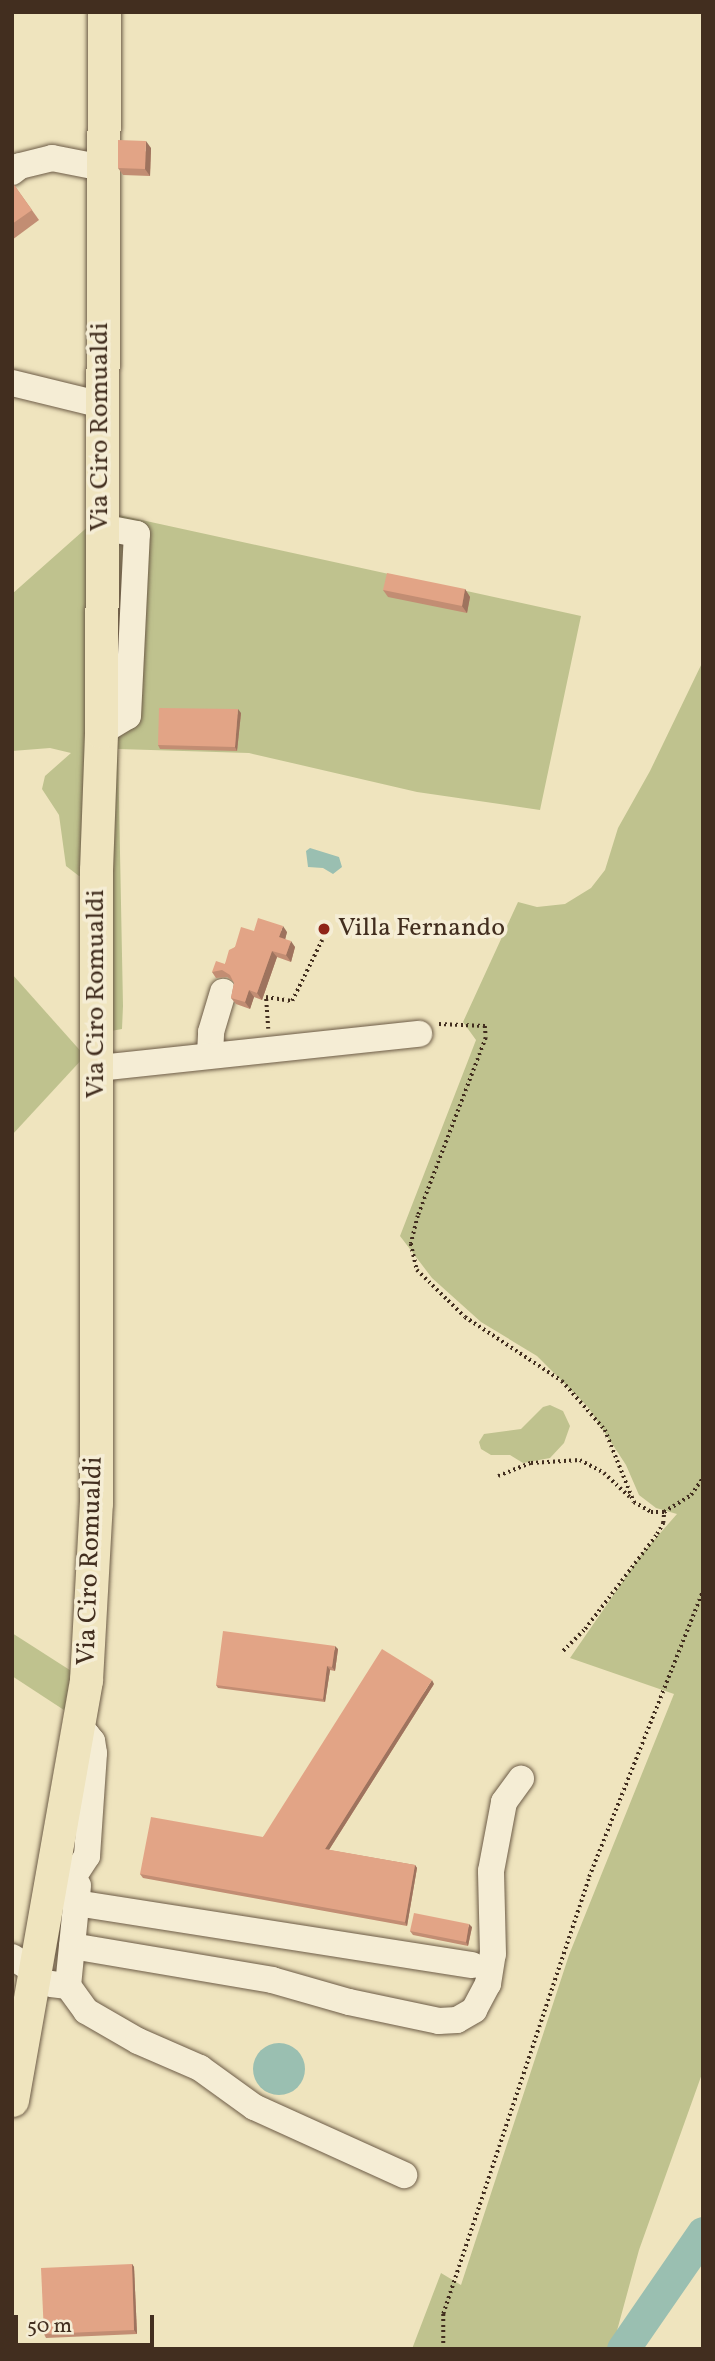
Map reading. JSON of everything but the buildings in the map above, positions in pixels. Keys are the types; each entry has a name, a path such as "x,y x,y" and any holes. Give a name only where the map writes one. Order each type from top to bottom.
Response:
{"main road":[{"name":"Via Ciro Romualdi","path":"12,2100 26,1970 63,1874 77,1732 86,1680 96,1503 99,1068 96,870 101,732 104,12"}],"lane":[{"path":"12,172 20,166 52,158 103,169"},
{"path":"12,383 102,405"},
{"path":"211,1054 211,1032 223,992"},
{"path":"99,1068 419,1034"},
{"path":"72,1946 272,1980 349,2002 426,2019 457,2020 474,2010 488,1984 493,1954 491,1871 504,1802 521,1779"},
{"path":"63,1874 78,1885 68,1986"},
{"path":"76,1903 472,1965"},
{"path":"26,1970 68,1986 86,2011 138,2041 200,2068 254,2107 404,2175"}],"path":[{"path":"270,1049 266,997 292,1001 322,940"},
{"path":"419,1034 439,1024 471,1025 485,1027 486,1038 418,1216 411,1244 418,1270 466,1317 562,1381 605,1430 632,1498"},
{"path":"498,1476 531,1463 580,1460 604,1473 650,1512 664,1512 691,1494 703,1478"},
{"path":"563,1651 585,1629 657,1534 663,1523 664,1512"},
{"path":"443,2349 443,2314 585,1890 703,1590"}],"green space":[{"path":"114,514 581,616 540,810 417,792 249,753 118,749 123,1006 122,1029 111,1031"},
{"path":"92,523 88,874 79,876 66,866 59,815 42,789 45,776 71,753 50,748 12,751 12,594"},
{"path":"703,661 703,2071 639,2250 612,2349 412,2349 441,2273 461,2285 569,1955 674,1694 570,1658 641,1555 677,1514 656,1508 639,1495 626,1465 588,1407 537,1356 481,1322 432,1278 400,1236 476,1040 463,1022 518,902 537,907 565,904 591,888 605,870 618,828 650,771"},
{"path":"12,974 85,1056 12,1135"},
{"path":"550,1405 563,1411 570,1426 564,1443 550,1458 523,1463 510,1455 491,1455 481,1449 479,1442 484,1434 521,1429 543,1407"},
{"path":"12,1633 76,1674 67,1712 12,1676"}],"shaded area":[{"path":"310,848 339,857 342,867 333,874 323,868 308,867 306,851"},
{"path":"279,2043 289,2045 297,2051 303,2059 303,2079 297,2087 289,2093 279,2095 269,2093 261,2087 255,2079 253,2069 255,2059 261,2051 269,2045"}],"waterway":[{"path":"623,2349 703,2233"}],"place":[{"name":"Villa Fernando","path":"324,929"}]}
